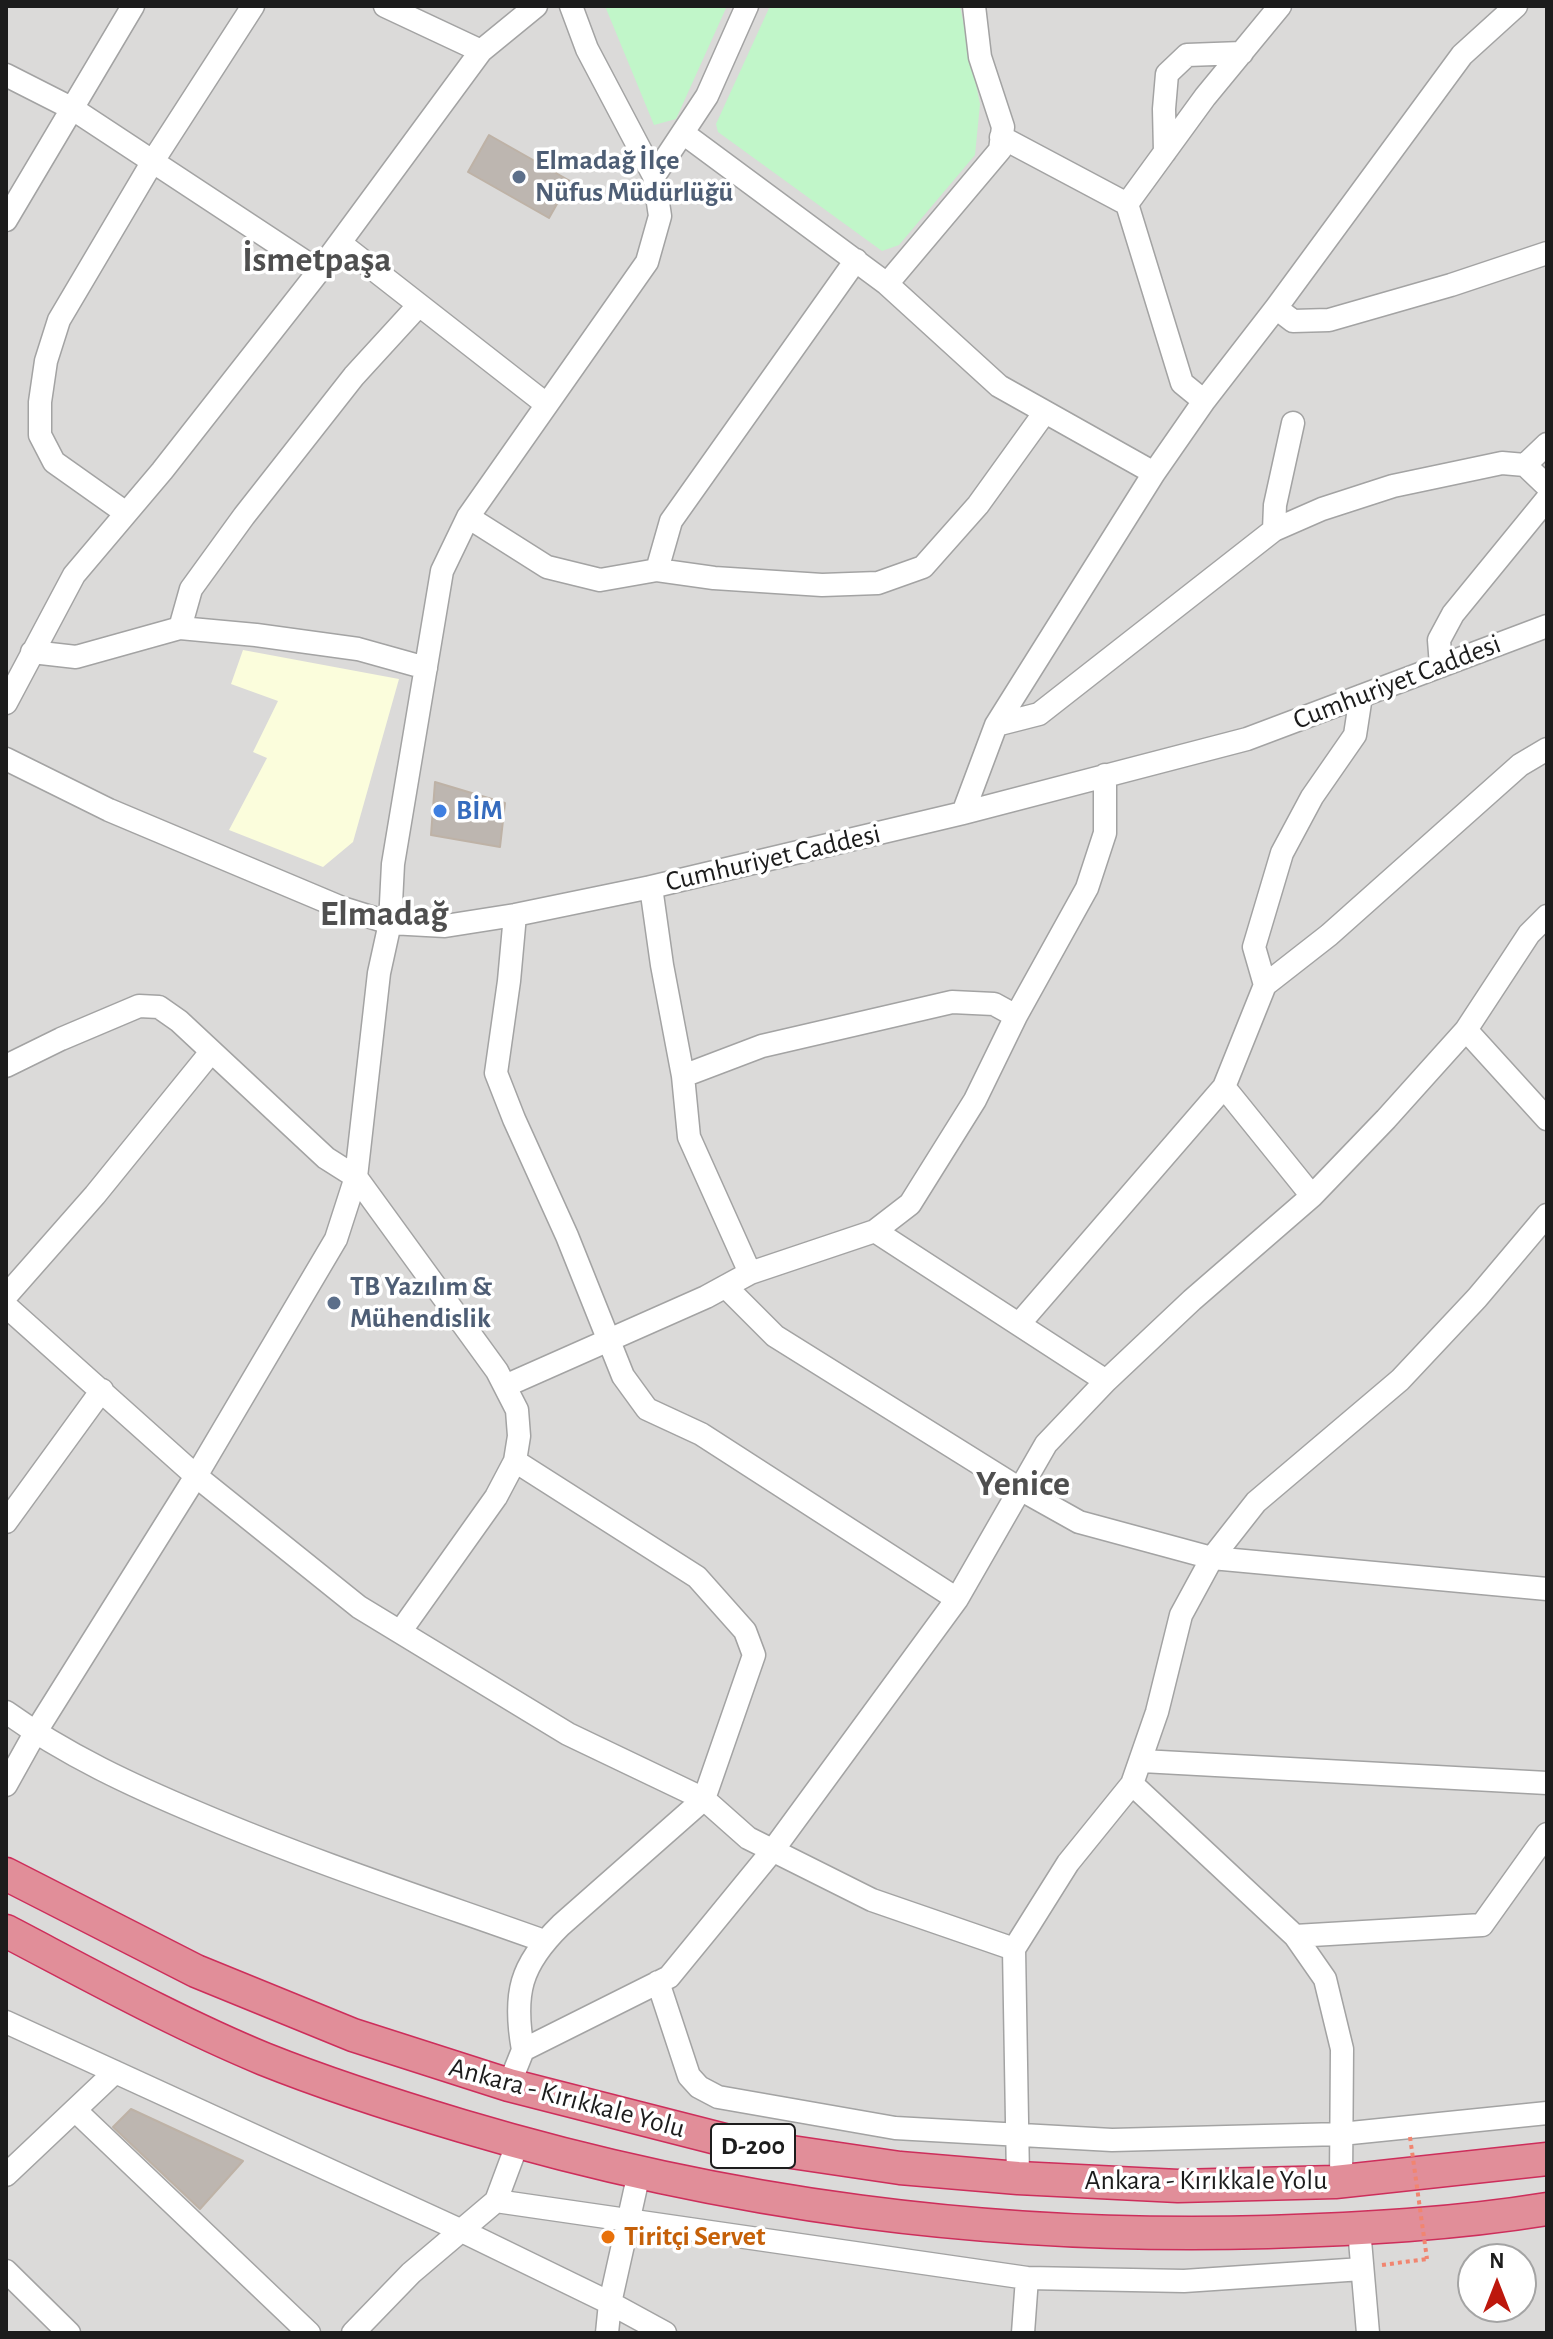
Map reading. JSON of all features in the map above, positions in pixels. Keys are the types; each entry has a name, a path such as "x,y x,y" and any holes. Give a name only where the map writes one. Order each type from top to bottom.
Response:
{"highway":[{"name":"Ankara - Kırıkkale Yolu","path":"6,1874 196,1971 353,2035 509,2085 756,2147 900,2168 1178,2186 1341,2181 1547,2159"},
{"name":"Ankara - Kırıkkale Yolu","path":"6,1931 114,1988 262,2058 353,2092 518,2142 734,2193 929,2222 1168,2234 1359,2229 1501,2217 1547,2209"}],"street":[{"path":"6,220 133,6"},
{"path":"126,513 54,462 40,435 40,402 46,361 59,320 153,161 253,6"},
{"path":"385,6 481,51"},
{"path":"6,703 74,575 319,271 481,51 536,6"},
{"path":"7,1784 35,1733 196,1476 336,1239 356,1177 379,973 390,923 393,864 442,571 468,517 647,262 660,216 654,176 587,49 571,6"},
{"path":"654,176 707,96 747,6"},
{"path":"887,284 1000,150 1003,127 980,57 974,6"},
{"path":"1127,204 1280,6"},
{"path":"963,813 996,725 1154,473 1204,401 1462,55 1516,6"},
{"path":"1165,152 1167,74 1187,55 1242,53"},
{"path":"6,75 73,109 319,271"},
{"path":"683,133 887,284 999,386 1154,473"},
{"path":"1001,137 1127,204 1182,383 1204,401"},
{"path":"340,243 546,404"},
{"path":"1276,308 1293,321 1329,320 1547,253"},
{"path":"657,570 671,521 856,260"},
{"path":"180,628 191,589 244,516 354,376 419,305"},
{"path":"468,517 547,567 600,580 657,570 714,578 822,585 878,583 923,567 978,505 1045,412"},
{"path":"1274,530 1275,505 1293,423"},
{"path":"1525,465 1547,444"},
{"path":"996,725 1039,714 1274,530 1322,509 1393,486 1502,463 1525,465 1547,486"},
{"path":"1441,666 1439,640 1453,614 1547,499"},
{"name":"Cumhuriyet Caddesi","path":"6,759 109,810 342,908 390,923 445,926 651,887 963,813 1247,739 1547,626"},
{"path":"32,652 76,657 180,628 358,649 426,668"},
{"path":"1265,985 1254,947 1282,853 1312,797 1355,735 1361,696"},
{"path":"1019,1324 1224,1087 1265,985 1329,935 1520,765 1547,749"},
{"path":"505,1386 726,1287 750,1273 875,1231 910,1204 975,1100 1016,1016 1087,888 1105,833 1105,775"},
{"path":"651,887 683,1076 689,1137 750,1273"},
{"path":"515,915 496,1073 623,1376 647,1409 701,1434 957,1599"},
{"path":"523,2050 669,1977 773,1850 957,1599 1046,1444 1106,1381 1192,1300 1312,1196 1466,1030 1529,934 1547,916"},
{"path":"683,1076 762,1046 952,1002 994,1004 1016,1016"},
{"path":"6,1066 139,1006 159,1007 179,1021 326,1158 356,1177 497,1371 517,1410 519,1436 515,1461 496,1497 400,1632"},
{"path":"1466,1030 1547,1119"},
{"path":"6,1296 95,1195 211,1052"},
{"path":"1224,1087 1312,1196"},
{"path":"1018,2178 1014,1949 1068,1863 1132,1784 1142,1761 1181,1615 1212,1558 1256,1502 1400,1380 1477,1298 1547,1215"},
{"path":"875,1231 1106,1381"},
{"path":"726,1287 775,1336 1020,1489 1079,1522 1212,1558 1547,1589"},
{"path":"6,1306 196,1476 359,1607 568,1734 704,1799 748,1838 872,1900 1014,1949"},
{"path":"6,1522 102,1390"},
{"path":"509,2085 523,2050 517,2016 525,1972 544,1941 704,1799 754,1655 745,1631 697,1577 515,1461"},
{"path":"6,1712 35,1733 131,1785 265,1842 544,1941"},
{"path":"1142,1761 1547,1783"},
{"path":"1132,1784 1295,1936 1325,1979 1342,2049 1341,2181"},
{"path":"1295,1936 1482,1925 1547,1834"},
{"path":"658,1982 689,2076 699,2087 718,2097 895,2128 1112,2140 1341,2134 1547,2113"},
{"path":"6,2022 460,2230 665,2333"},
{"path":"6,2175 115,2072"},
{"path":"76,2111 309,2333"},
{"path":"353,2333 411,2273 496,2201 518,2142"},
{"path":"607,2333 610,2303 639,2173"},
{"path":"496,2201 1027,2278 1184,2281 1371,2267"},
{"path":"1359,2229 1371,2267 1368,2333"},
{"path":"6,2271 69,2333"},
{"path":"1023,2333 1027,2278"}],"path":[{"path":"1371,2267 1427,2259 1410,2137"}],"shaded area":[{"path":"6,6 1547,6 1547,2333 6,2333"},
{"path":"243,650 399,679 353,842 323,867 229,830 267,758 253,752 278,701 231,684"}],"green space":[{"path":"605,6 727,6 676,119 654,125"},
{"path":"770,6 960,6 980,104 975,155 899,245 882,251 718,132 716,124"}],"building":[{"name":"Elmadağ İlçe Nüfus Müdürlüğü","path":"489,135 570,181 549,218 468,172"},
{"path":"435,782 505,803 500,847 431,835"},
{"path":"131,2109 243,2161 200,2209 113,2127"}],"place":[{"name":"Elmadağ İlçe Nüfus Müdürlüğü","path":"519,177"},
{"name":"BİM","path":"440,811"},
{"name":"TB Yazılım & Mühendislik","path":"334,1303"},
{"name":"Tiritçi Servet","path":"608,2237"}],"district":[{"name":"İsmetpaşa","path":"317,260"},
{"name":"Elmadağ","path":"384,914"},
{"name":"Yenice","path":"1023,1484"}]}
